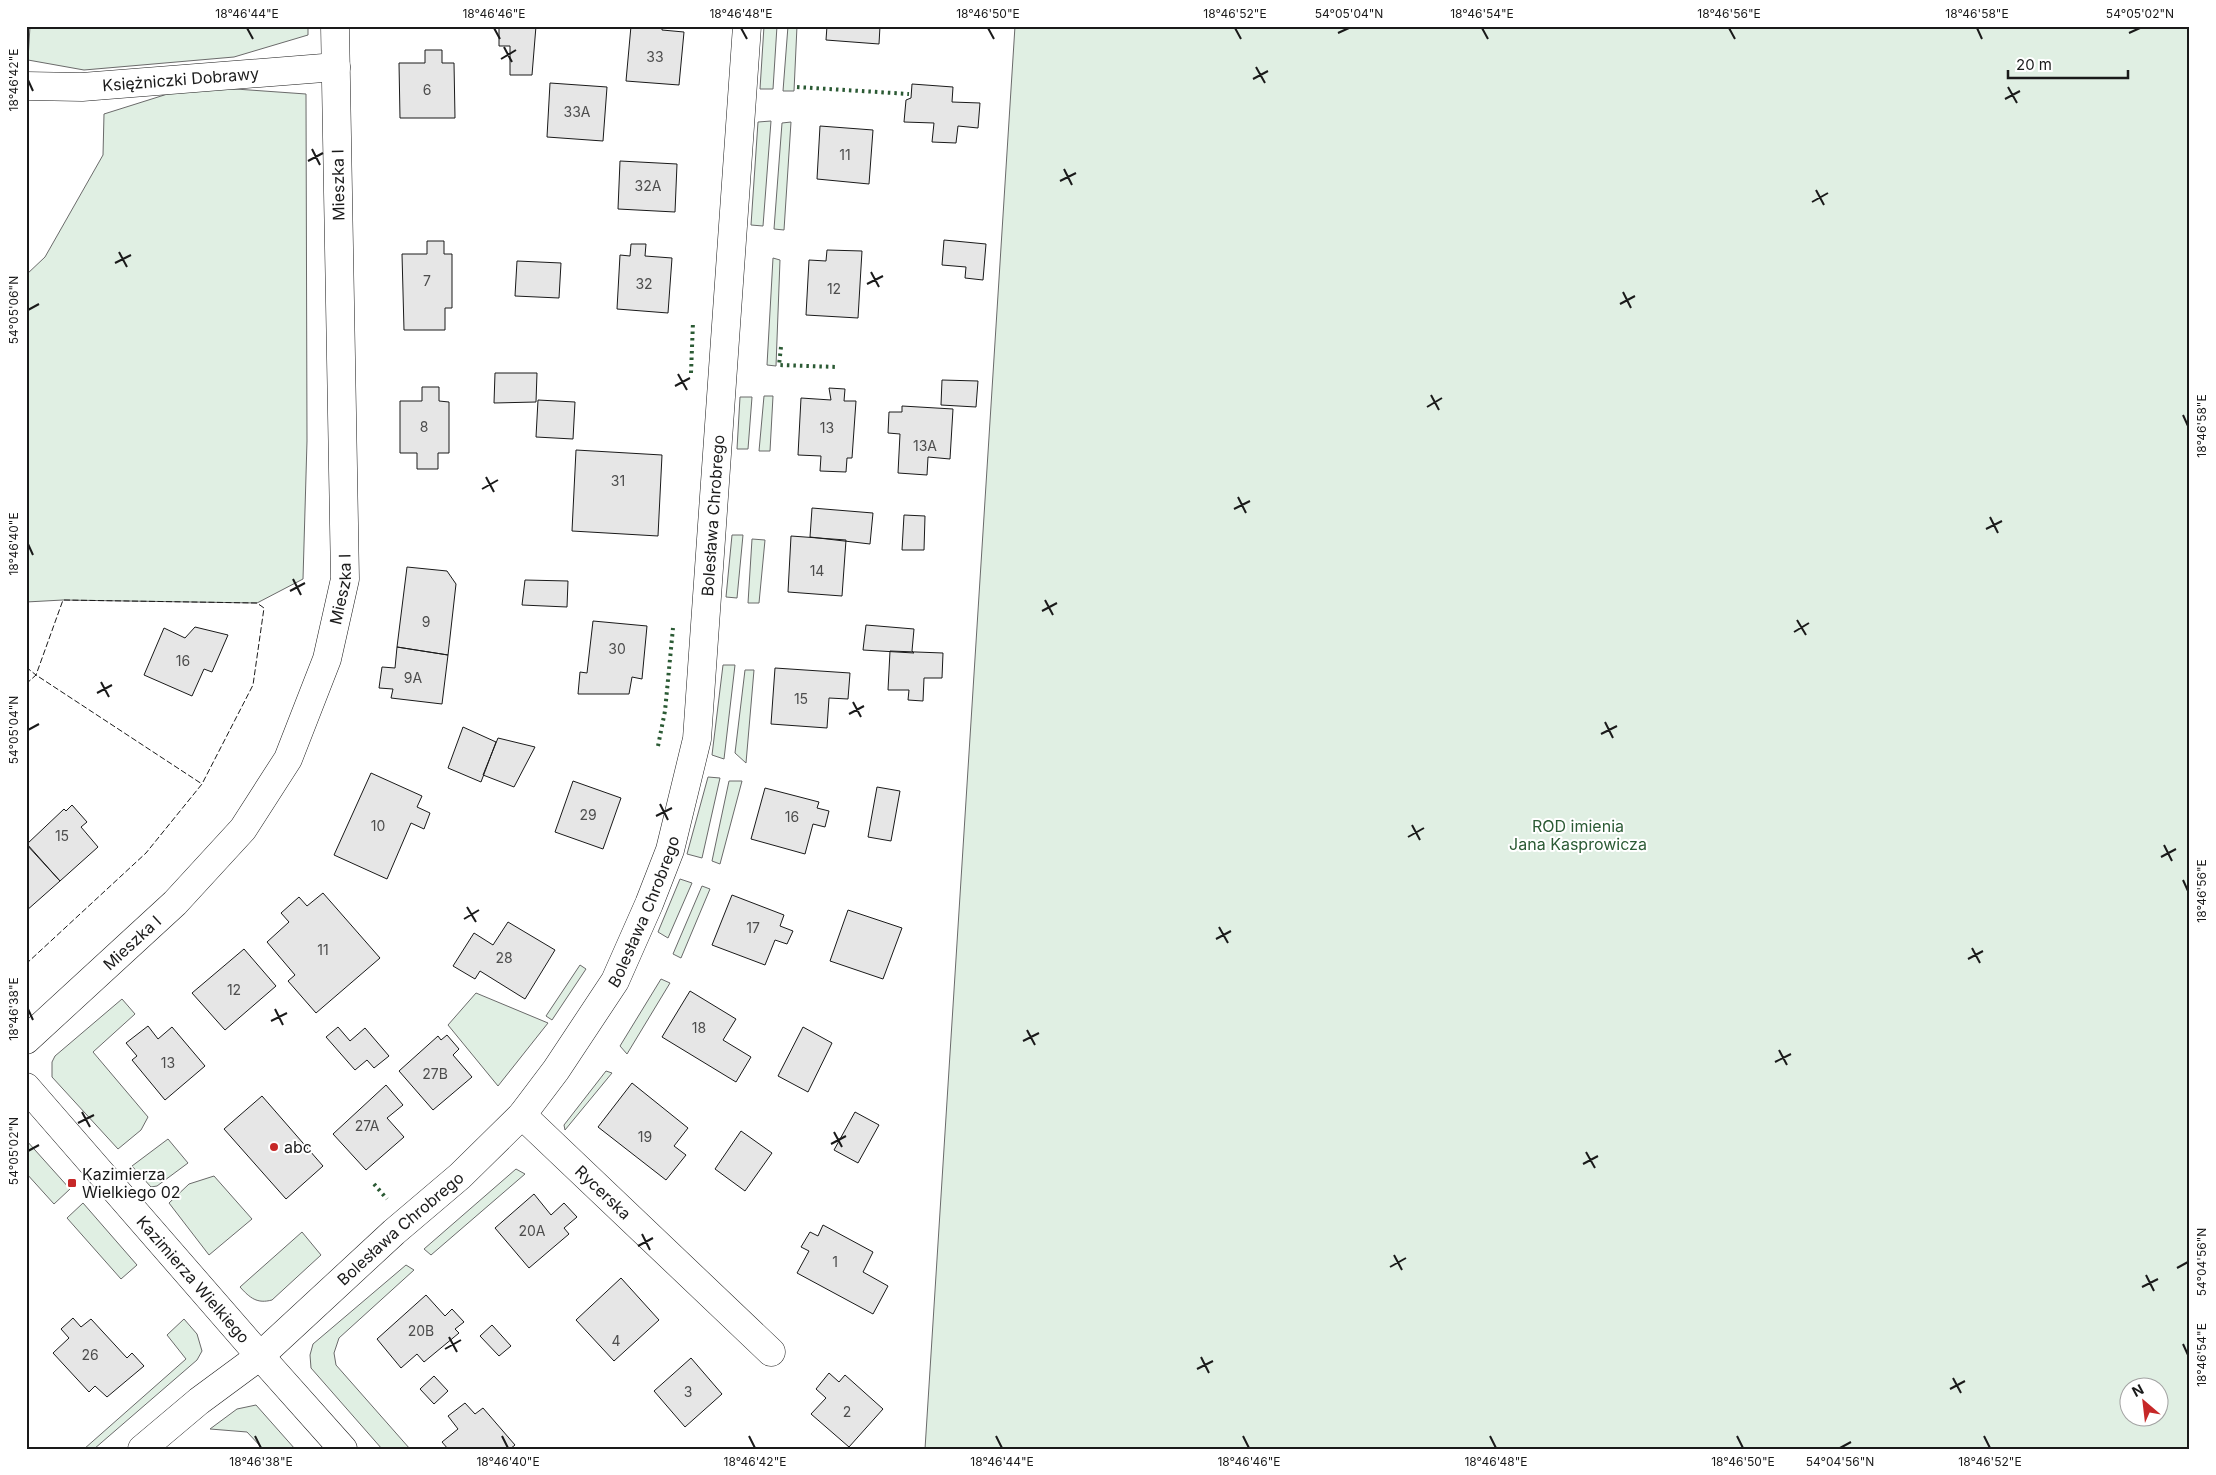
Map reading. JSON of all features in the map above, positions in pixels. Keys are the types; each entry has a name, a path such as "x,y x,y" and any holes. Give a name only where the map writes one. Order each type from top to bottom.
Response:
{"street":[{"name":"Mieszka I","path":"26,1040 175,903 242,829 288,759 328,659 345,579 335,26"},
{"name":"Bolesława Chrobrego","path":"142,1449 199,1401 260,1356 396,1230 460,1176 522,1115 556,1070 614,981 649,904 670,850 697,740 747,26"},
{"name":"Księżniczki Dobrawy","path":"26,86 82,87 336,67"},
{"name":"Kazimierza Wielkiego","path":"26,1087 343,1449"},
{"name":"Rycerska","path":"522,1115 772,1352"}],"green space":[{"path":"30,26 308,26 308,35 234,57 84,70 28,60"},
{"path":"764,26 777,26 773,89 760,89"},
{"path":"788,26 797,26 794,91 783,91"},
{"name":"ROD imienia Jana Kasprowicza","path":"1015,26 2190,26 2190,1449 925,1449"},
{"path":"193,86 306,94 307,441 303,579 257,603 63,600 26,602 26,275 45,257 103,155 104,114"},
{"path":"771,121 763,226 751,225 758,122"},
{"path":"791,122 784,230 774,229 782,123"},
{"path":"773,258 780,260 776,366 767,365"},
{"path":"764,396 773,396 770,451 759,451"},
{"path":"740,397 752,397 748,449 737,449"},
{"path":"732,535 743,535 737,598 726,597"},
{"path":"752,539 765,540 759,603 748,603"},
{"path":"723,665 735,665 724,759 712,755"},
{"path":"745,670 754,670 746,763 735,753"},
{"path":"708,777 720,778 702,858 687,854"},
{"path":"729,781 742,781 720,864 712,861"},
{"path":"680,879 692,883 668,938 658,932"},
{"path":"702,886 710,889 681,958 673,954"},
{"path":"580,965 586,969 552,1020 546,1016"},
{"path":"661,979 670,983 627,1054 620,1046"},
{"path":"476,993 548,1023 498,1086 448,1025"},
{"path":"122,999 135,1014 93,1052 148,1117 141,1130 118,1149 52,1077 52,1062 55,1056"},
{"path":"606,1071 612,1073 565,1130 564,1125"},
{"path":"168,1139 188,1163 157,1186 151,1187 132,1166"},
{"path":"26,1140 70,1189 54,1204 26,1173"},
{"path":"516,1169 525,1174 431,1255 424,1249"},
{"path":"214,1176 252,1219 209,1255 169,1203 189,1184"},
{"path":"83,1203 137,1265 121,1279 67,1218"},
{"path":"302,1232 321,1255 272,1300 258,1301 240,1287"},
{"path":"406,1265 414,1270 339,1338 334,1353 336,1365 410,1449 382,1449 311,1368 310,1355 313,1344"},
{"path":"184,1319 197,1334 202,1351 197,1360 94,1449 84,1449 186,1359 167,1335"},
{"path":"256,1405 295,1449 263,1449 247,1432 210,1429 237,1409"}],"building":[{"path":"499,26 536,26 532,75 510,75 510,46 499,46"},
{"path":"631,26 662,26 662,30 684,32 679,85 626,81"},
{"path":"827,26 880,26 879,44 826,40"},
{"path":"425,50 442,50 442,63 454,63 455,118 400,118 399,63 425,63"},
{"path":"550,83 607,87 603,141 547,137"},
{"path":"912,84 953,87 952,102 980,103 978,128 958,126 956,143 932,142 934,123 904,122 906,100 911,98"},
{"path":"820,126 873,130 869,184 817,179"},
{"path":"620,161 677,164 675,212 618,209"},
{"path":"944,240 986,244 983,280 965,278 966,267 942,265"},
{"path":"427,241 444,241 444,254 452,254 452,308 445,308 445,330 404,330 402,254 427,254"},
{"path":"631,244 646,244 645,256 672,258 668,313 617,309 620,255 630,256"},
{"path":"827,250 862,251 858,318 806,315 809,260 826,261"},
{"path":"517,261 561,263 559,298 515,296"},
{"path":"495,373 537,373 536,402 494,403"},
{"path":"942,380 978,381 976,407 941,405"},
{"path":"422,387 439,387 439,401 449,402 449,453 438,453 438,469 417,469 417,453 400,453 400,401 422,401"},
{"path":"829,388 845,389 844,401 856,401 852,458 847,458 846,472 820,471 821,456 798,455 801,398 831,400"},
{"path":"538,400 575,402 573,439 536,437"},
{"path":"902,406 953,409 950,459 928,457 927,475 898,473 900,434 888,433 889,412 902,412"},
{"path":"576,450 662,455 658,536 572,531"},
{"path":"812,508 873,513 870,544 810,537"},
{"path":"904,515 925,516 924,550 902,550"},
{"path":"791,536 846,540 842,596 788,592"},
{"path":"407,567 447,571 456,584 448,655 397,647"},
{"path":"525,580 568,581 567,607 522,605"},
{"path":"593,621 647,626 642,679 632,677 629,694 578,694 580,672 587,673"},
{"path":"866,625 914,629 912,651 914,653 863,650"},
{"path":"195,627 228,635 212,672 204,669 192,696 144,675 164,628 185,638"},
{"path":"397,647 448,655 442,704 391,698 393,689 379,688 382,667 395,668"},
{"path":"890,651 943,653 942,678 924,678 923,701 908,700 909,690 888,690"},
{"path":"775,668 850,673 848,699 829,698 827,728 771,724"},
{"path":"463,727 496,742 481,782 448,768"},
{"path":"498,738 535,747 514,787 483,775"},
{"path":"371,773 422,796 417,807 430,813 424,829 411,823 387,879 334,855"},
{"path":"573,781 621,798 603,849 555,832"},
{"path":"877,787 900,791 891,841 868,837"},
{"path":"765,788 819,802 817,808 829,811 825,827 813,824 805,854 751,839"},
{"path":"72,805 87,822 81,827 98,847 60,881 27,844 64,809 66,811"},
{"path":"26,844 60,881 26,911"},
{"path":"323,893 380,958 316,1013 288,981 295,975 267,942 289,922 281,913 299,897 307,906"},
{"path":"732,895 784,915 780,926 793,931 787,944 775,940 765,965 712,945"},
{"path":"848,910 902,928 883,979 830,961"},
{"path":"508,922 555,950 525,999 480,971 475,979 453,966 474,933 493,945"},
{"path":"244,949 276,986 225,1030 192,993"},
{"path":"690,991 736,1019 723,1040 751,1057 736,1082 662,1037"},
{"path":"148,1026 158,1039 172,1027 205,1066 165,1100 132,1060 137,1056 126,1043"},
{"path":"338,1027 350,1041 365,1028 389,1056 374,1068 367,1060 355,1070 326,1037"},
{"path":"803,1027 832,1043 808,1092 778,1076"},
{"path":"447,1035 459,1049 453,1055 472,1077 433,1110 399,1071 438,1036 441,1040"},
{"path":"632,1083 688,1128 674,1146 686,1155 666,1180 598,1127"},
{"path":"386,1085 403,1105 387,1118 404,1137 366,1170 333,1134"},
{"name":"abc","path":"262,1096 323,1166 286,1199 224,1129"},
{"path":"855,1112 879,1125 858,1163 834,1150"},
{"path":"741,1131 772,1153 745,1191 715,1169"},
{"path":"534,1194 551,1215 564,1203 577,1217 564,1228 569,1234 529,1268 495,1228"},
{"path":"823,1225 873,1252 863,1272 888,1286 873,1314 797,1273 809,1251 801,1247 810,1232 818,1236"},
{"path":"621,1278 659,1320 614,1361 576,1320"},
{"path":"426,1295 445,1316 452,1309 464,1322 455,1329 459,1333 424,1362 417,1354 401,1368 377,1339"},
{"path":"73,1318 81,1327 91,1319 127,1358 132,1353 144,1366 107,1397 95,1386 89,1392 53,1353 69,1338 61,1329"},
{"path":"492,1325 511,1346 499,1356 480,1336"},
{"path":"691,1358 722,1394 685,1427 654,1391"},
{"path":"829,1373 839,1382 845,1375 883,1409 849,1447 811,1414 826,1398 816,1389"},
{"path":"434,1376 448,1391 434,1404 420,1389"},
{"path":"465,1403 475,1414 483,1408 515,1445 510,1449 448,1449 442,1442 458,1429 448,1416"}],"hedge":[{"path":"797,87 909,94"},
{"path":"691,373 693,322"},
{"path":"781,347 779,365 837,367"},
{"path":"658,746 665,711 673,628"},
{"path":"374,1184 387,1199"}],"fence":[{"path":"26,667 36,675 63,600 257,603 264,608 253,685 202,784 146,853 26,964"},
{"path":"26,684 36,675 202,784"}],"place":[{"name":"abc","path":"274,1147"},
{"name":"Kazimierza Wielkiego 02","path":"72,1183"}]}
